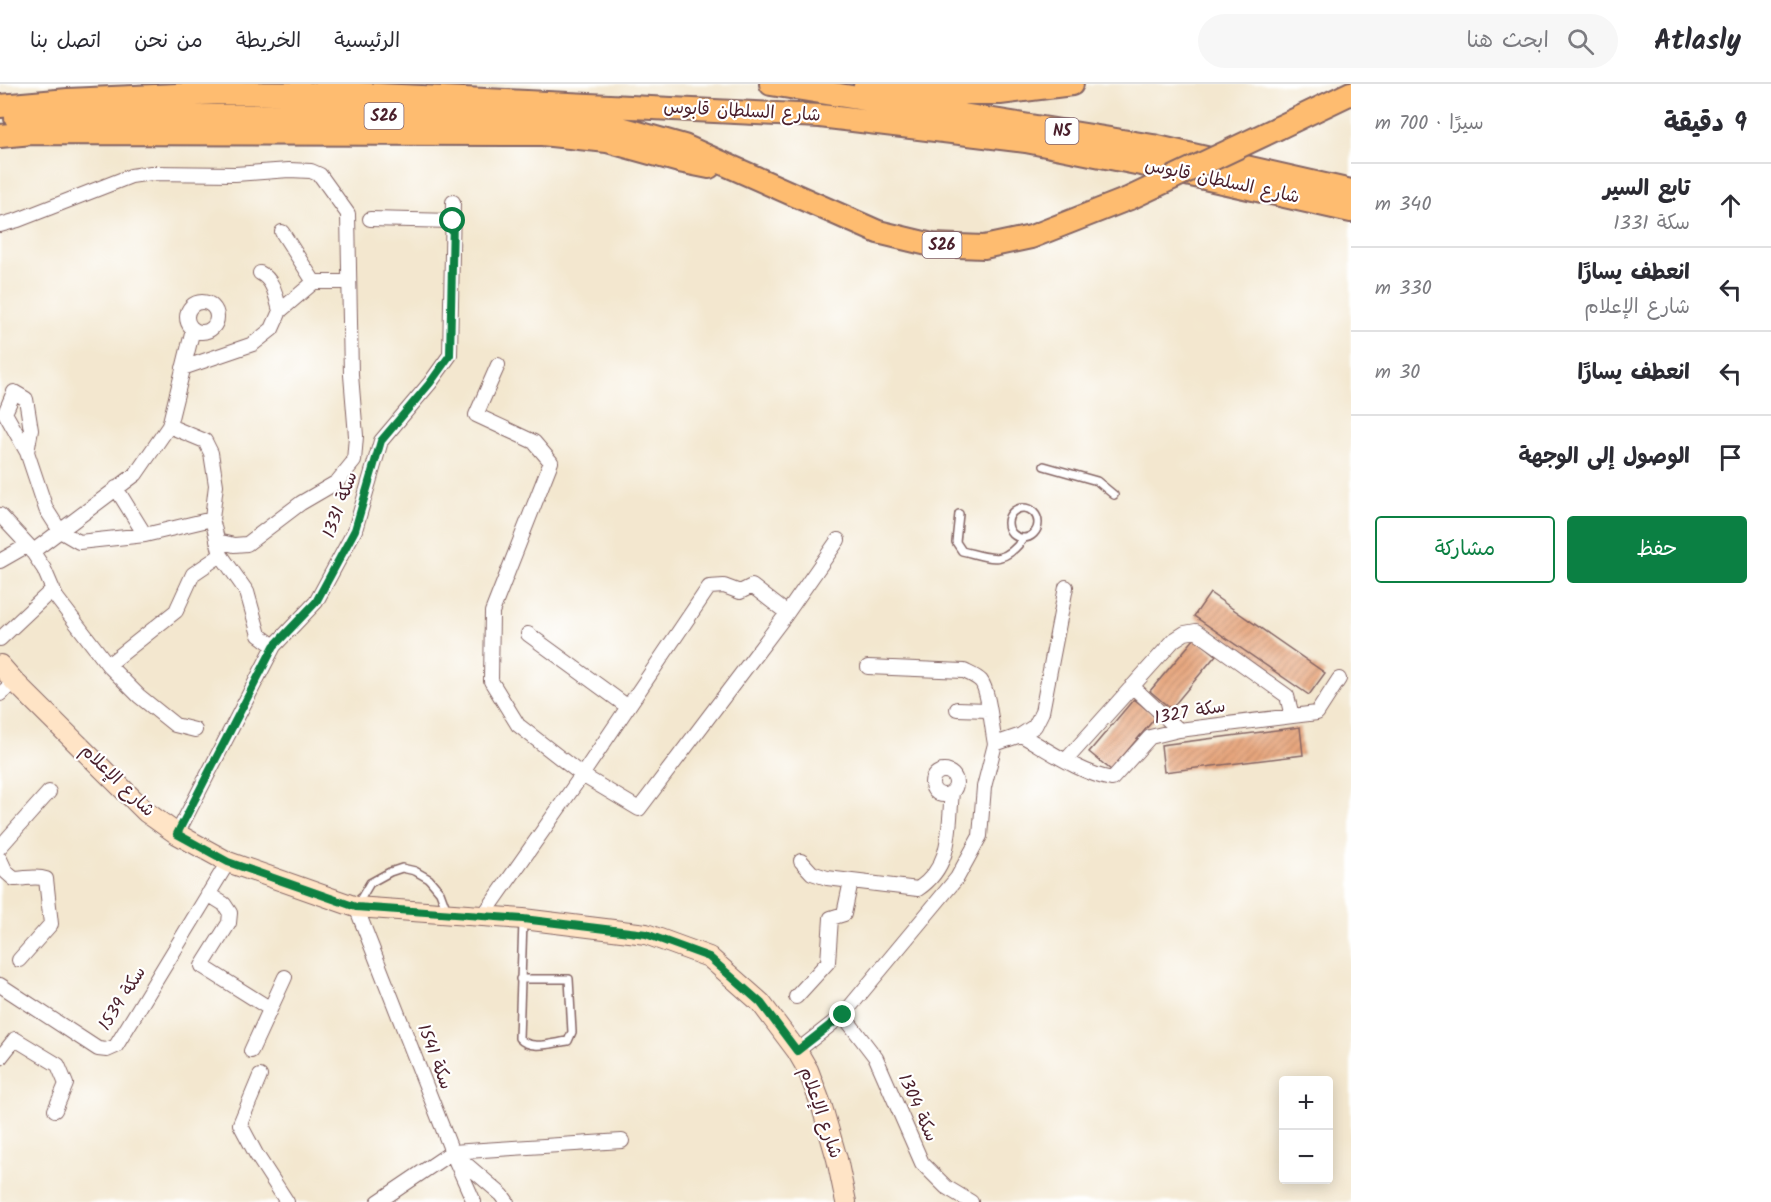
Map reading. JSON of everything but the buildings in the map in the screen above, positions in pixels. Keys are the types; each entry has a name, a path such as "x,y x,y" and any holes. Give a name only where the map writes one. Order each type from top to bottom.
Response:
{"highway":[{"name":"شارع السلطان قابوس","path":"771,84 1153,146 1351,191"},
{"path":"837,84 959,93 1000,93 1072,84"},
{"name":"شارع السلطان قابوس","path":"0,106 68,100 221,93 347,94 820,116 1026,141 1151,166 1341,209"},
{"name":"S26","path":"0,118 317,115 559,120 621,128 684,146 878,232 932,245 984,247 1031,237 1130,198 1351,93"},
{"path":"0,136 32,133 542,134 608,141 679,161 758,177"}],"main road":[{"name":"شارع الإعلام","path":"0,665 8,688 146,812 177,834 228,862 356,907 523,919 646,934 709,957 761,1003 797,1051 808,1070 822,1107 837,1159 846,1202"}],"street":[{"path":"0,225 131,176 151,173 235,174 289,170 311,171 320,175 348,214 351,375 356,436 354,461 337,482 301,503 247,544 234,545 217,541"},
{"name":"سكة 1331","path":"177,834 274,646 316,602 355,530 381,441 430,383 450,355 453,202"},
{"path":"370,219 453,221"},
{"path":"282,232 314,282"},
{"path":"260,273 267,277 275,292 280,311"},
{"path":"183,368 253,344 272,329 280,311 314,282 349,282"},
{"path":"0,561 60,531 136,474 169,426 193,329"},
{"path":"498,365 476,415 534,442 550,462 492,612 491,681 518,725 582,775 639,809 787,613 837,540"},
{"path":"169,426 205,441 211,453 216,485 212,519 221,555 247,592 259,635 274,646"},
{"path":"27,452 46,509 60,531 79,542 145,535 212,519"},
{"path":"116,488 145,535"},
{"path":"0,515 30,548 44,569 56,597 108,665 139,696 175,725 195,730"},
{"path":"108,665 176,611 193,574 221,555"},
{"path":"483,916 709,587 724,586 740,592 753,586 787,613"},
{"path":"994,744 1021,735 1035,726 1042,712 1066,587"},
{"path":"0,639 53,589"},
{"path":"1066,760 1174,639 1185,633 1196,631 1287,696 1292,716"},
{"path":"528,634 628,707"},
{"path":"797,1051 843,1015 957,878 980,836 984,787 994,744 987,697 982,683 975,675 964,671 868,667"},
{"name":"سكة 1327","path":"1021,735 1066,760 1102,777 1112,779 1150,738 1179,730 1317,713 1339,679"},
{"path":"1132,686 1179,730"},
{"path":"957,710 988,710"},
{"path":"0,847 49,792"},
{"path":"801,861 812,873 827,878 918,889 928,882 941,867 945,857 952,792"},
{"path":"0,859 6,872 14,879 38,876 46,879 51,924 19,960"},
{"name":"سكة 1539","path":"2,991 98,1049 107,1050 116,1046 228,862"},
{"path":"796,997 828,962 831,918 844,914 851,881"},
{"path":"208,894 224,904 230,913 229,923 202,966 269,1008"},
{"name":"سكة 1541","path":"356,907 452,1152 502,1195 507,1202"},
{"path":"251,1051 285,977"},
{"name":"سكة 1304","path":"843,1015 876,1058 922,1163 946,1186 971,1202"},
{"path":"0,1058 15,1039 58,1065 66,1084 55,1110"},
{"path":"260,1076 240,1124 287,1202"},
{"path":"378,1202 452,1152 622,1141"},
{"path":"452,1152 474,1202"}],"lane":[{"path":"1044,466 1097,481 1114,495"},
{"path":"959,514 956,542 962,551 992,558 1004,557 1014,551 1023,539 1033,534 1037,523 1033,512 1023,507 1012,512 1008,523 1012,534 1023,539"},
{"path":"356,907 370,883 402,868 415,871 429,879 440,892 447,914"},
{"path":"520,978 569,979 572,1032 568,1041 532,1046 519,1038 520,978 523,919"}],"route":[{"path":"453,221 450,355 430,383 381,441 355,530 316,602 274,646 177,834 228,862 356,907 523,919 646,934 709,957 761,1003 797,1051 843,1015"}]}
